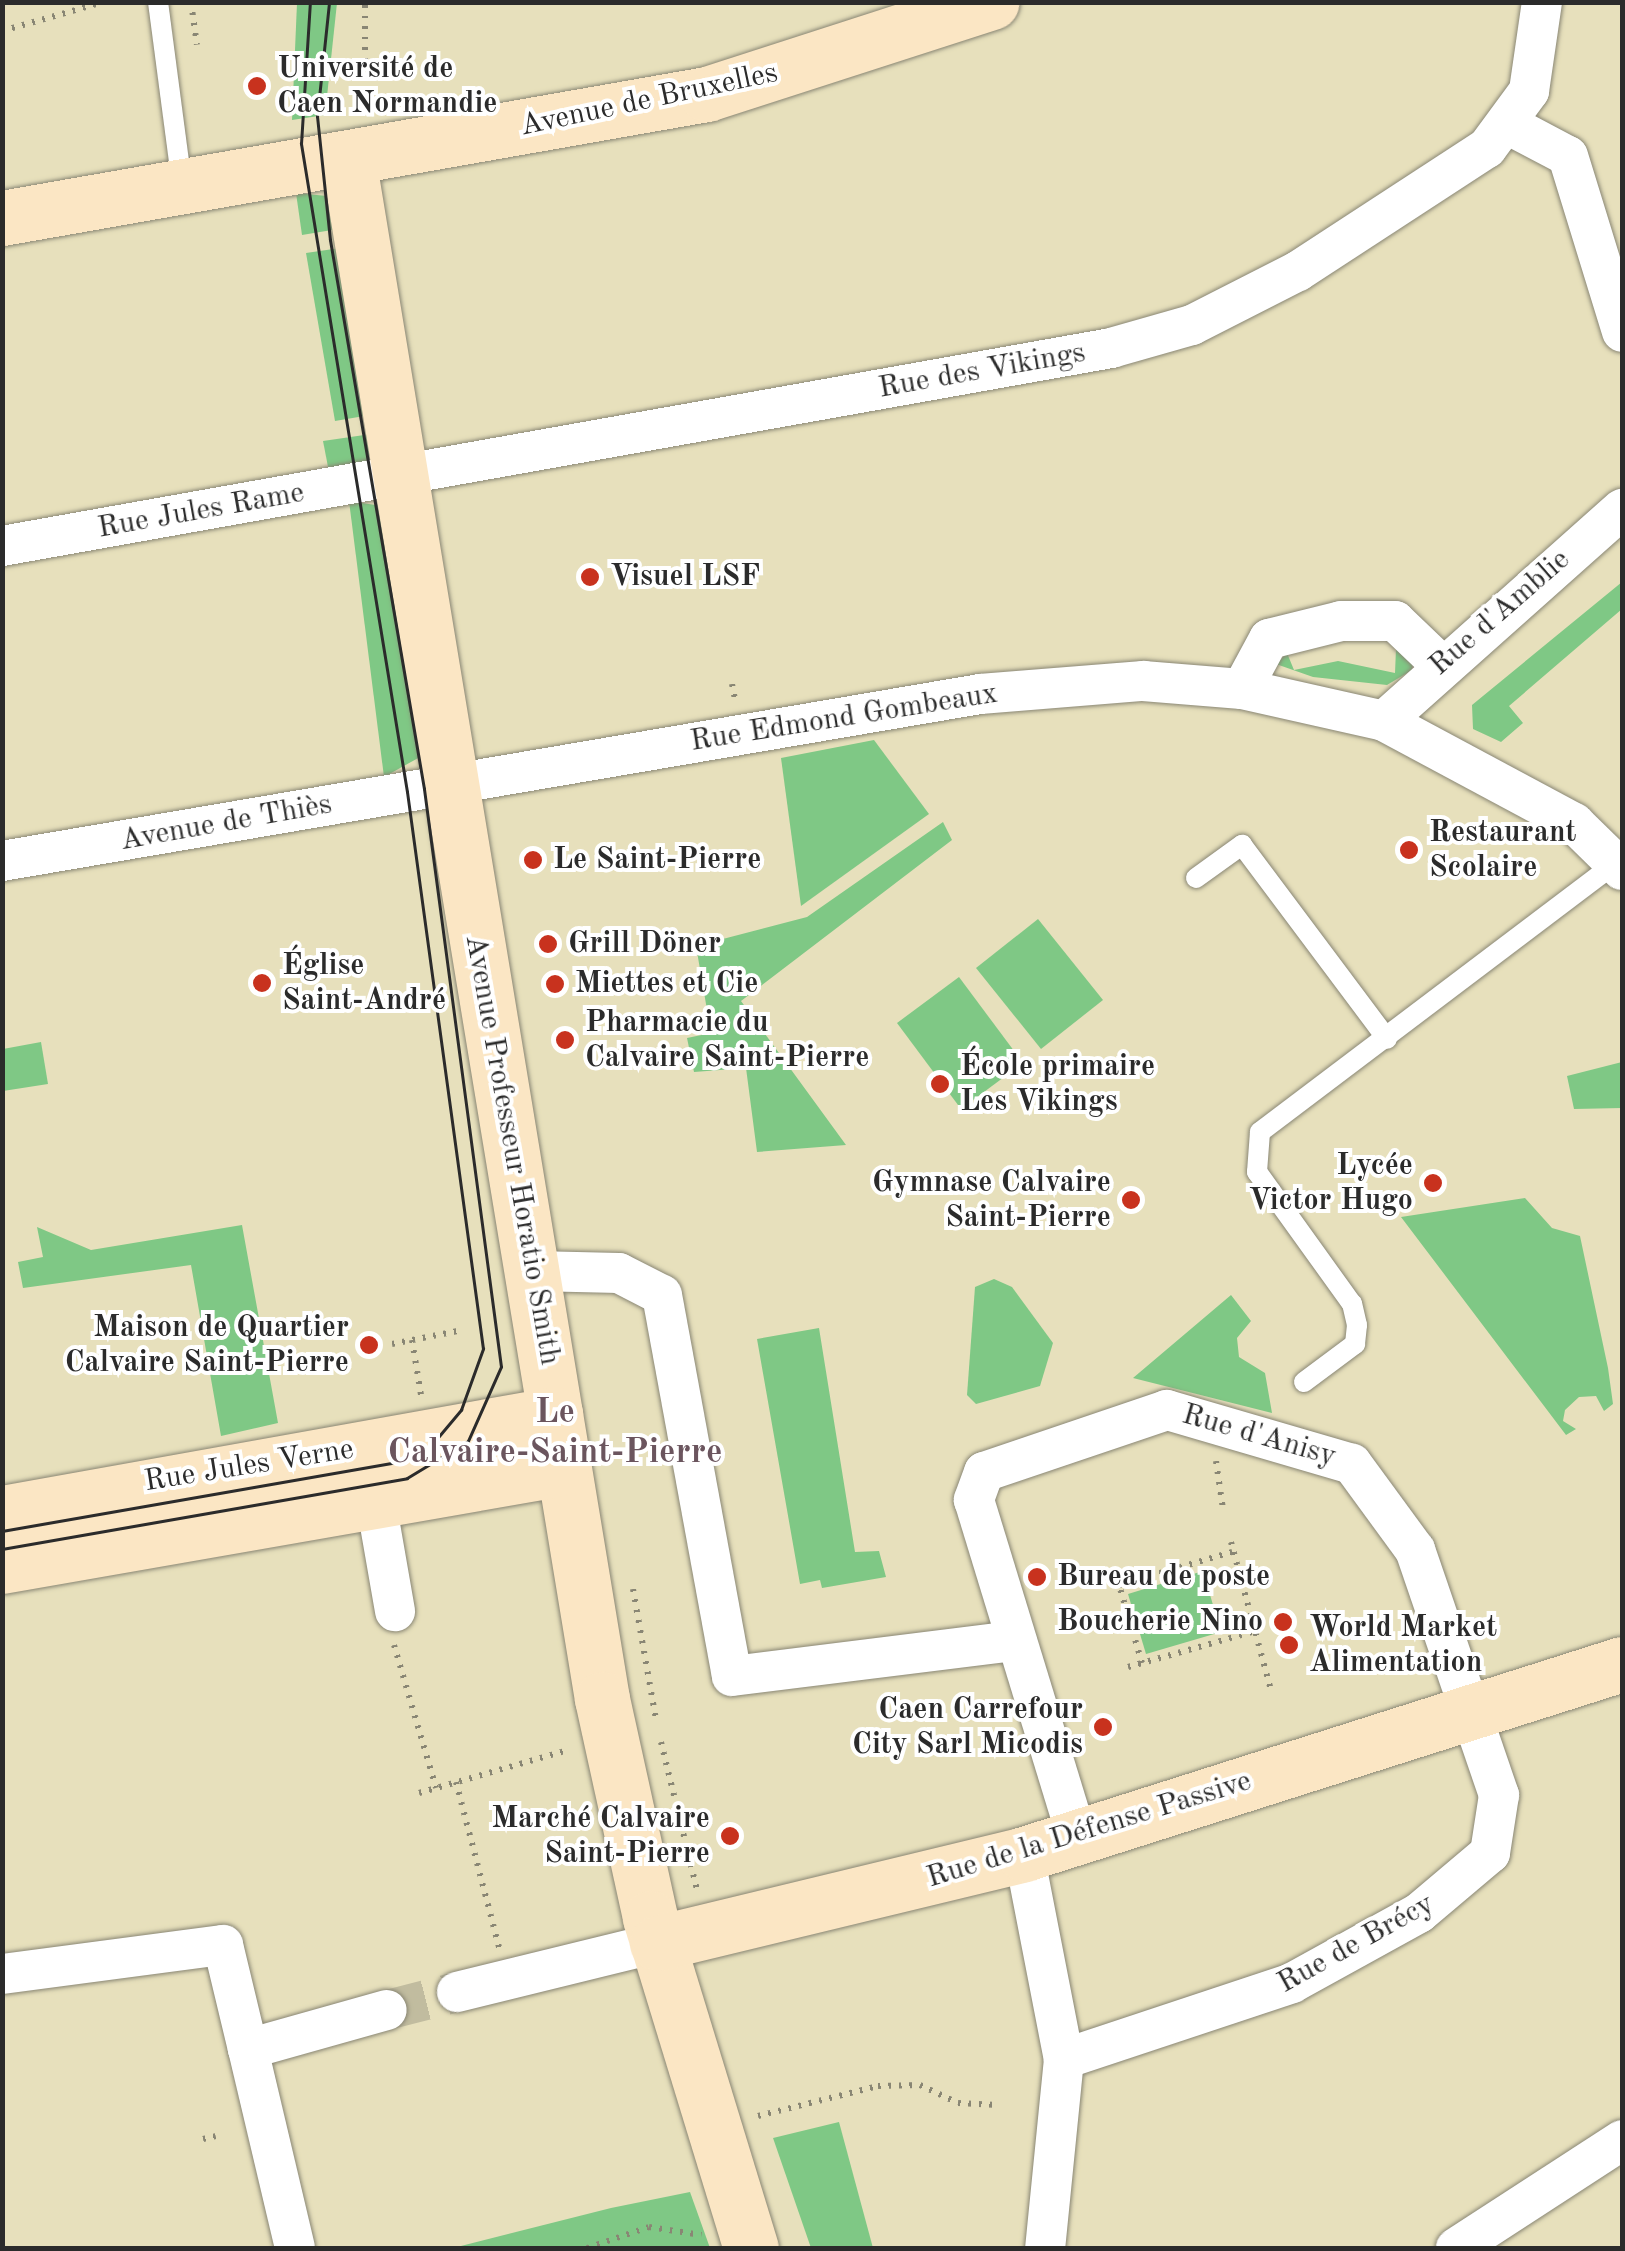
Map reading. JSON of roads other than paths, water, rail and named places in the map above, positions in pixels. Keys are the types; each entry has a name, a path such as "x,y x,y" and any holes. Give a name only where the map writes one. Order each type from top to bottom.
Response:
{"street":[{"name":"Avenue de Bruxelles","path":"2,218 707,94 992,2"},
{"path":"1542,2 1538,61 1510,126 1568,156 1622,332"},
{"name":"Rue des Vikings","path":"400,476 1148,339 1298,271 1510,126"},
{"name":"Avenue Professeur Horatio Smith","path":"348,158 534,1271 563,1468 657,1943 732,2244"},
{"name":"Rue Jules Rame","path":"2,546 400,476"},
{"name":"Rue d'Amblie","path":"1384,722 1439,663 1622,509"},
{"path":"1242,689 1269,639 1342,621 1394,621 1439,663"},
{"name":"Rue Edmond Gombeaux","path":"450,785 1064,684 1242,689 1384,722 1497,776 1574,824 1619,866"},
{"name":"Avenue de Thiès","path":"2,862 450,785"},
{"path":"534,1271 619,1273 662,1295 732,1676 1013,1641"},
{"name":"Rue d'Anisy","path":"1077,1837 1013,1641 974,1500 984,1472 1168,1410 1352,1464 1415,1550 1493,1700"},
{"name":"Rue Jules Verne","path":"2,1513 556,1414"},
{"name":"Rue Jules Verne","path":"2,1566 563,1468"},
{"name":"Rue Jules Verne","path":"376,1502 395,1611"},
{"name":"Rue de la Défense Passive","path":"1493,1700 1622,1635"},
{"name":"Rue de la Défense Passive","path":"657,1943 1024,1854 1493,1700 1622,1664"},
{"name":"Rue de Brécy","path":"1064,2059 1292,1982 1464,1882 1500,1829 1493,1700"},
{"path":"1024,1854 1064,2059 1045,2248"},
{"path":"457,1992 657,1943"},
{"path":"2,1974 223,1945 295,2248"},
{"path":"248,2049 387,2010"},
{"path":"1456,2248 1622,2140"}],"lane":[{"path":"158,2 183,186"},
{"path":"1196,878 1242,845 1387,1040"},
{"path":"1304,1382 1355,1344 1357,1325 1252,1152 1260,1132 1619,866"}],"tunnel":[{"path":"387,2010 457,1992"}],"tram line":[{"path":"2,1531 404,1461 429,1448 461,1410 483,1349 407,792 301,144 310,2"},
{"path":"2,1549 407,1478 468,1441 501,1367 424,789 330,240 317,117 329,2"}],"place":[{"name":"Université de Caen Normandie","path":"257,86"},
{"name":"Visuel LSF","path":"590,577"},
{"name":"Restaurant Scolaire","path":"1409,850"},
{"name":"Le Saint-Pierre","path":"533,860"},
{"name":"Grill Döner","path":"548,944"},
{"name":"Église Saint-André","path":"262,983"},
{"name":"Miettes et Cie","path":"555,984"},
{"name":"Pharmacie du Calvaire Saint-Pierre","path":"565,1040"},
{"name":"École primaire Les Vikings","path":"940,1084"},
{"name":"Lycée Victor Hugo","path":"1433,1183"},
{"name":"Gymnase Calvaire Saint-Pierre","path":"1131,1200"},
{"name":"Maison de Quartier Calvaire Saint-Pierre","path":"369,1345"},
{"name":"Bureau de poste","path":"1037,1577"},
{"name":"Boucherie Nino","path":"1283,1622"},
{"name":"World Market Alimentation","path":"1289,1645"},
{"name":"Caen Carrefour City Sarl Micodis","path":"1103,1727"},
{"name":"Marché Calvaire Saint-Pierre","path":"730,1836"}],"district":[{"name":"Le Calvaire-Saint-Pierre","path":"555,1433"}]}
